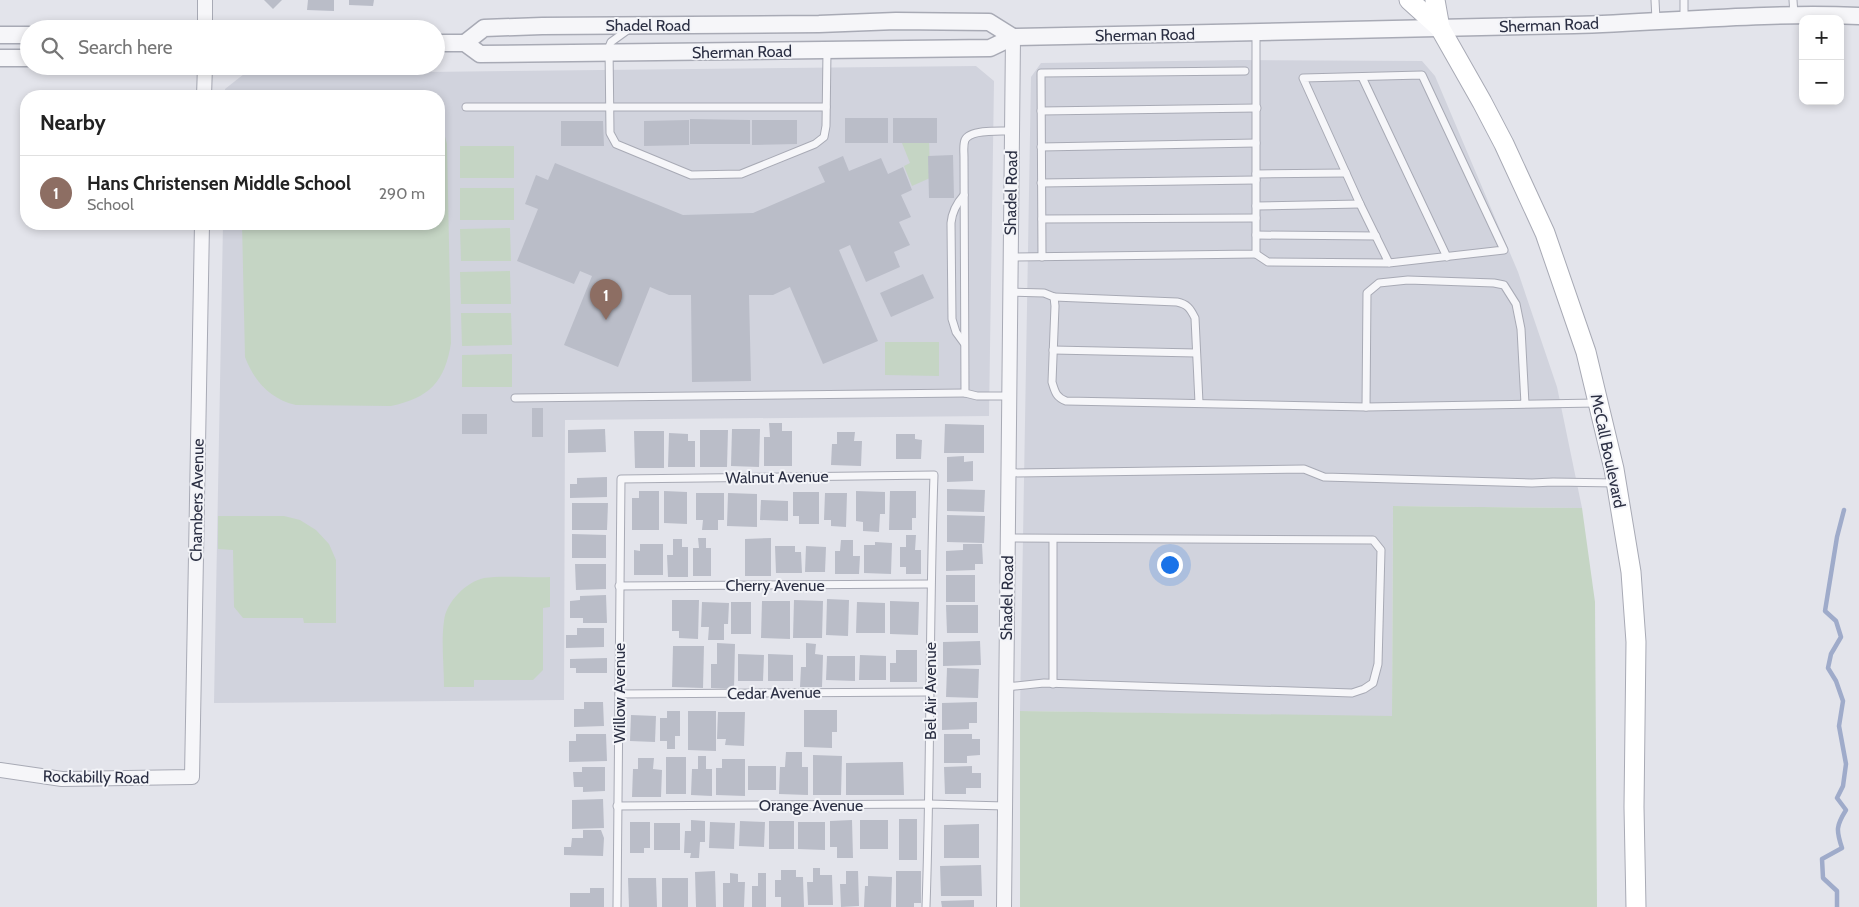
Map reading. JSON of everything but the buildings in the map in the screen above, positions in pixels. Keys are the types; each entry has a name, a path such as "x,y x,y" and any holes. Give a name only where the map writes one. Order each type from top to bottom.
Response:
{"main road":[{"name":"McCall Boulevard","path":"1409,0 1440,28 1482,102 1519,175 1545,233 1586,352 1599,402 1616,483 1631,572 1636,642 1634,806 1636,907"},
{"name":"McCall Boulevard","path":"1435,0 1440,28"}],"street":[{"path":"205,20 206,0"},
{"name":"Sherman Road","path":"445,43 465,43 480,54 990,48 1013,38 1581,24 1684,19 1793,8 1859,16"},
{"name":"Shadel Road","path":"465,43 484,28 635,25 989,22 1013,38 1004,907"},
{"path":"0,35 20,35"},
{"path":"0,58 20,58"},
{"path":"204,75 204,90"},
{"name":"Chambers Avenue","path":"192,777 202,230"},
{"name":"Rockabilly Road","path":"0,770 62,778 192,777"}],"lane":[{"path":"1655,0 1656,20"},
{"path":"1684,0 1684,19"},
{"path":"635,25 611,42 610,133 616,144 691,175 741,174 815,144 824,137 827,51"},
{"path":"1256,32 1256,254"},
{"path":"1042,257 1041,73 1245,71"},
{"path":"1010,257 1256,254 1268,262 1389,263 1504,250 1422,75 1303,78 1389,263"},
{"path":"1362,77 1447,257"},
{"path":"466,107 826,107"},
{"path":"1041,111 1256,108"},
{"path":"965,393 964,141 968,136 978,132 1012,131"},
{"path":"1041,147 1256,143"},
{"path":"1041,183 1346,173"},
{"path":"964,195 956,205 951,223 952,319 956,332 965,344"},
{"path":"1256,206 1360,204"},
{"path":"1042,219 1256,218"},
{"path":"1256,236 1376,236"},
{"path":"1366,407 1367,293 1378,283 1408,280 1504,285 1516,304 1521,329 1525,404"},
{"path":"1010,292 1044,293 1054,298 1177,302 1185,304 1191,309 1196,318 1199,403"},
{"path":"1054,298 1052,382 1055,394 1066,401 1366,407 1599,402"},
{"path":"1053,350 1196,353"},
{"path":"515,398 965,393 977,396 1009,396"},
{"path":"1008,473 1304,470 1324,477 1532,483 1616,483"},
{"name":"Walnut Avenue","path":"621,479 934,475"},
{"name":"Bel Air Avenue","path":"926,907 930,804 930,584 934,475"},
{"name":"Willow Avenue","path":"617,907 621,479"},
{"path":"1006,687 1044,683 1352,694 1373,683 1378,664 1381,550 1373,540 1008,538"},
{"path":"1053,539 1053,684"},
{"name":"Cherry Avenue","path":"619,586 930,584"},
{"name":"Cedar Avenue","path":"619,694 930,692"},
{"name":"Orange Avenue","path":"617,806 930,804 1005,806"}],"shaded area":[{"path":"1242,60 1422,61 1435,76 1518,272 1557,387 1582,508 1393,506 1392,717 1020,711 1031,77 1041,63"},
{"path":"976,66 994,81 989,416 565,420 564,700 214,703 223,230 445,230 445,90 225,89 243,75 445,75 445,72"}],"green space":[{"path":"445,136 447,144 451,343 444,368 433,386 416,398 391,406 296,405 278,398 264,388 253,374 245,357 242,230 445,230"},
{"path":"929,137 930,178 912,186 904,166 910,163 900,138"},
{"path":"460,146 514,146 514,178 460,178"},
{"path":"460,188 514,188 514,220 460,220"},
{"path":"510,228 511,261 461,261 460,229"},
{"path":"510,271 511,304 461,304 460,272"},
{"path":"461,313 511,313 512,345 462,346"},
{"path":"885,342 939,342 939,376 885,375"},
{"path":"512,354 512,387 462,387 462,355"},
{"path":"1393,506 1582,508 1595,602 1597,907 1020,907 1020,711 1392,716"},
{"path":"218,516 284,516 300,520 316,530 329,544 336,560 336,623 304,623 303,618 243,618 234,607 233,550 218,549"},
{"path":"550,577 550,607 543,608 543,670 533,680 474,680 474,687 444,687 444,621 449,607 458,594 470,584 484,578"}],"waterway":[{"path":"1837,907 1837,891 1823,878 1822,859 1842,848 1838,828 1846,810 1837,798 1843,786 1846,764 1839,726 1843,701 1836,681 1828,668 1831,654 1841,637 1836,621 1825,611 1837,537 1844,510"}],"place":[{"name":"Hans Christensen Middle School","path":"606,320"}]}
